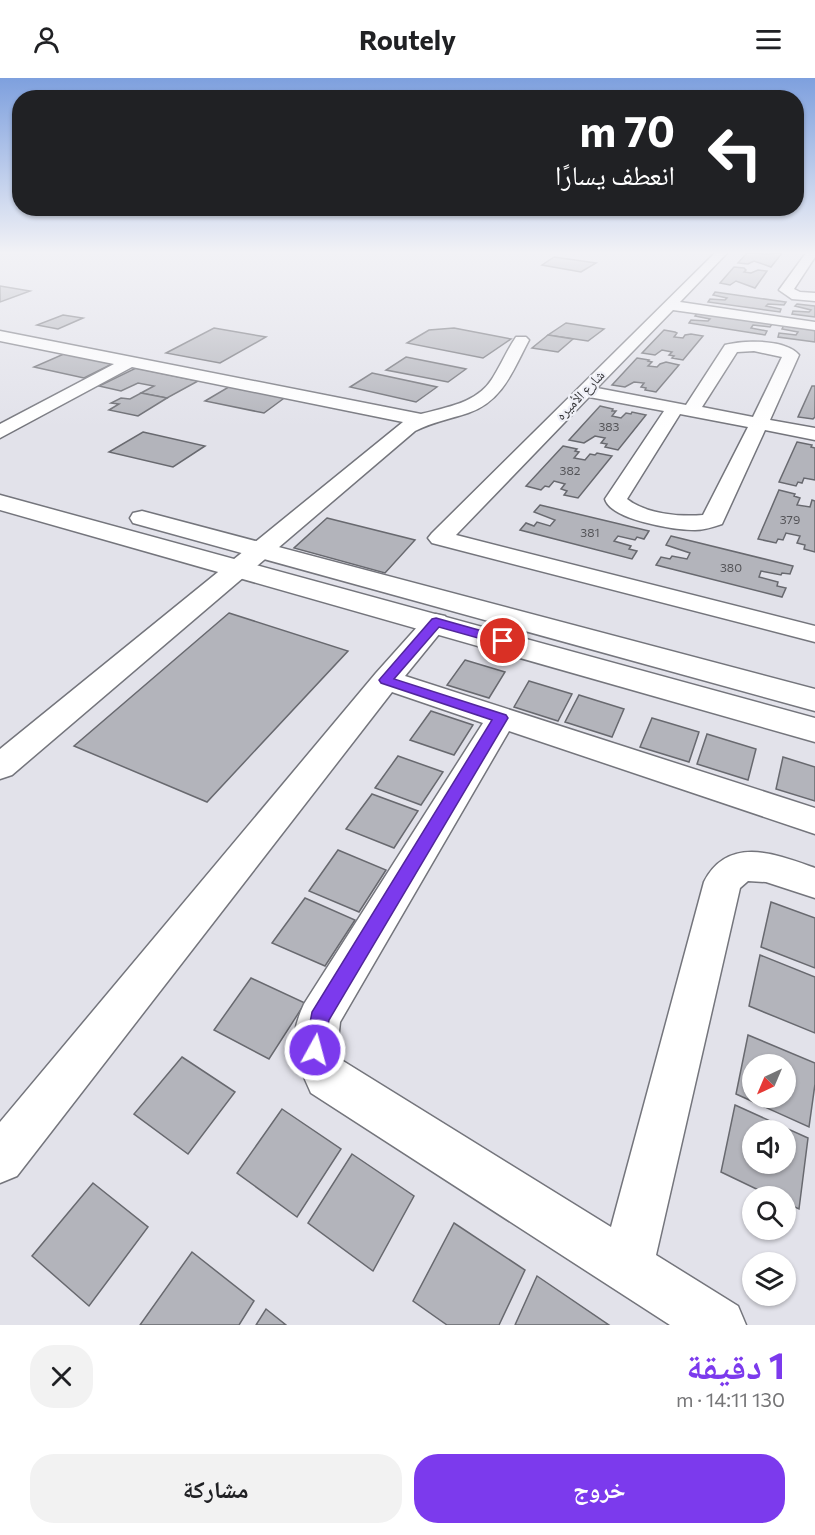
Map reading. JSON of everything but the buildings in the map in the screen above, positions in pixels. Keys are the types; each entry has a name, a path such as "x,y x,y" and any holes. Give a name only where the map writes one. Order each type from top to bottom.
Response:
{"street":[{"name":"شارع الأميره","path":"663,311 440,538 815,634"},
{"path":"712,311 815,326"},
{"path":"0,336 421,420"},
{"path":"0,767 403,431 421,420 466,406 488,395 521,340"},
{"path":"747,346 785,352 792,357 714,519 710,522 687,523 627,510 617,503 617,496 663,425 684,416 702,393 731,348 747,346"},
{"path":"0,432 130,362"},
{"path":"584,391 684,416 760,424 815,434"},
{"path":"702,393 724,398"},
{"path":"746,402 760,424"},
{"path":"729,438 760,424"},
{"path":"0,481 261,549 815,700"},
{"path":"6,505 239,567 815,730"},
{"path":"0,1159 386,680 436,622"},
{"path":"386,680 815,821"},
{"path":"501,718 319,1018 315,1050 327,1077 719,1325"},
{"path":"627,1267 723,882 728,874 736,869 758,866 815,883"}],"route":[{"path":"315,1050 319,1018 501,718 386,680 436,622 503,641"}]}
